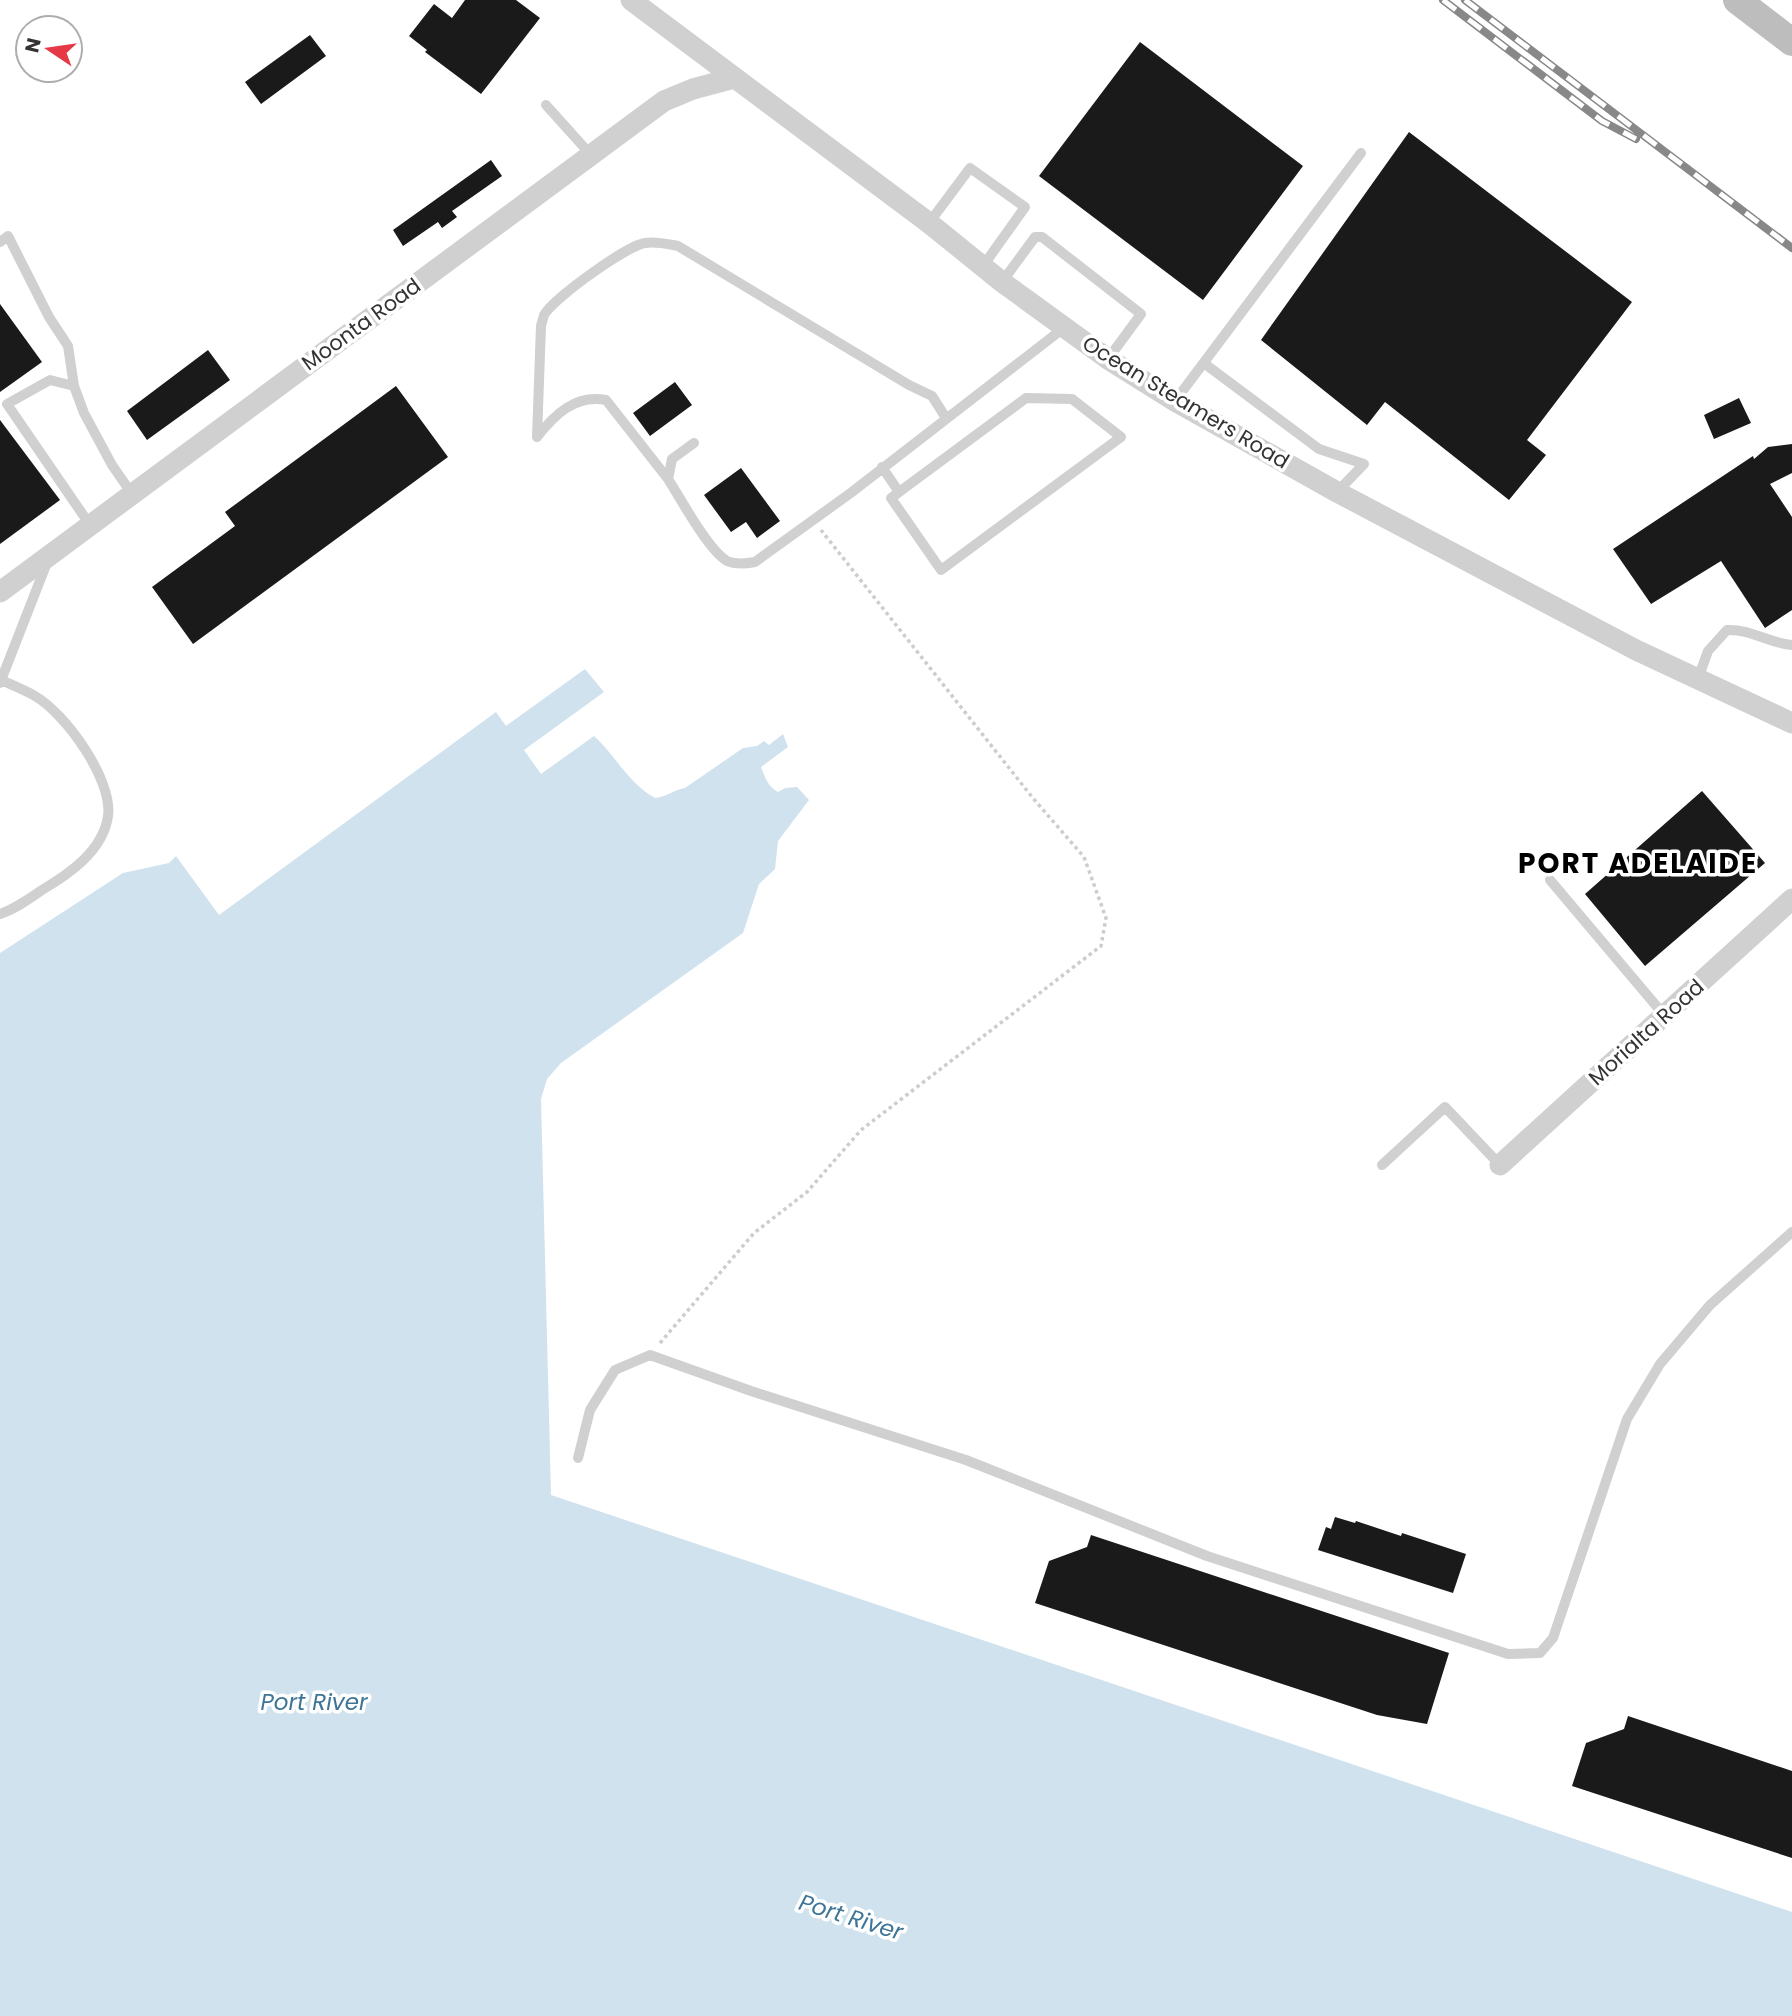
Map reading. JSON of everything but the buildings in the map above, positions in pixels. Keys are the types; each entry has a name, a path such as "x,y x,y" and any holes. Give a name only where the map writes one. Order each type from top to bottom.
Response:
{"street":[{"name":"Ocean Steamers Road","path":"631,0 929,223 1002,282 1108,359 1175,401 1337,492 1636,650 1792,723"},
{"path":"1737,0 1792,42"},
{"name":"Moonta Road","path":"0,592 664,101 693,89 734,78"},
{"name":"Morialta Road","path":"1500,1166 1792,899"}],"lane":[{"path":"546,105 591,155"},
{"path":"1175,401 1361,153"},
{"path":"929,223 970,168 1025,207 983,266"},
{"path":"0,242 8,236 49,317 68,346 74,386 97,440 132,494"},
{"path":"1002,282 1034,237 1042,237 1140,314 1108,359"},
{"path":"946,418 932,396 909,385 678,246 648,242 636,245 559,299 544,316 541,326 537,437 549,421 573,403 592,397 606,400 668,479 717,553 729,562 743,564 755,562 813,520 1065,327"},
{"path":"1205,364 1320,449 1364,464 1337,492"},
{"path":"74,386 50,380 7,404 90,524"},
{"path":"1027,398 1072,399 1121,437 941,570 891,498 899,492 1027,398"},
{"path":"668,479 672,459 694,443"},
{"path":"882,467 899,492"},
{"path":"0,914 65,877 86,858 100,838 108,815 104,783 89,754 60,717 37,697 1,682 51,554"},
{"path":"1698,679 1708,651 1727,630 1744,629 1774,642 1792,645"},
{"path":"1550,880 1664,1015"},
{"path":"1382,1165 1445,1107 1500,1166"},
{"path":"578,1458 590,1410 615,1370 650,1355 763,1395 966,1460 1207,1556 1508,1654 1540,1653 1553,1637 1627,1419 1660,1364 1710,1305 1792,1232"}],"path":[{"path":"650,1355 754,1233 807,1192 861,1130 1101,946 1105,918 1084,857 1032,797 813,520"}],"water":[{"name":"Port River","path":"585,669 604,692 524,750 541,774 594,736 630,778 655,798 685,788 743,748 757,746 764,741 769,745 783,734 788,747 761,767 762,771 778,792 797,787 809,800 778,841 775,869 759,884 743,933 561,1063 547,1079 541,1099 551,1495 1792,1912 1792,2016 0,2016 0,953 123,873 169,863 176,856 219,915 496,712 506,726"}],"railway":[{"path":"1443,0 1602,121 1636,139"},
{"path":"1465,0 1792,248"}],"district":[{"name":"PORT ADELAIDE","path":"1638,863"}]}
